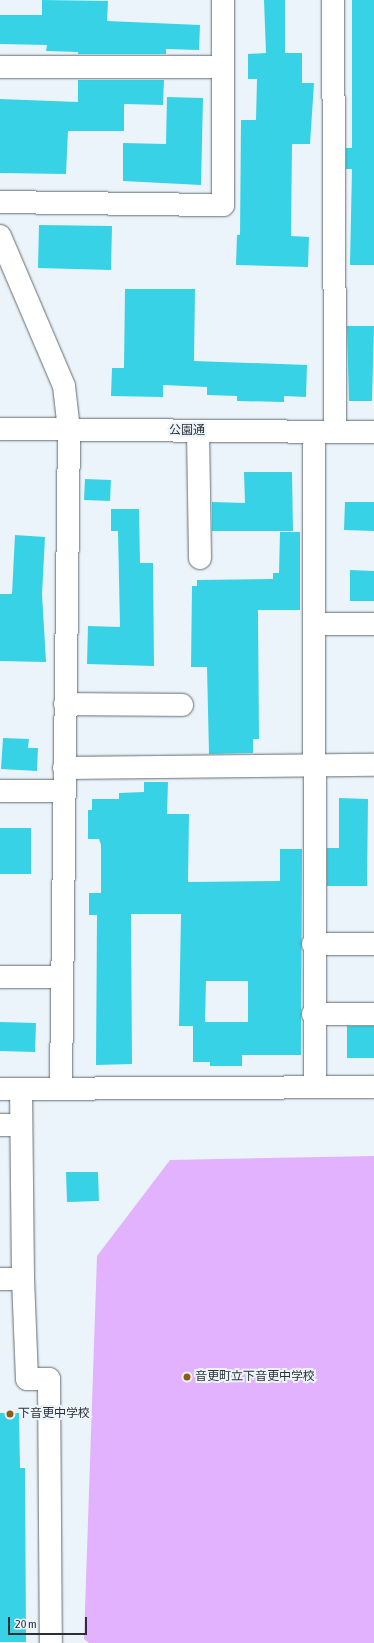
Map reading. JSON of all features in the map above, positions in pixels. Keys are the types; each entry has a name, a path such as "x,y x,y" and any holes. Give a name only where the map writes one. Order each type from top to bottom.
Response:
{"street":[{"path":"0,202 223,205 223,0"},
{"path":"315,1087 313,1014 313,766 316,624 324,432 333,0"},
{"path":"0,66 223,66"},
{"path":"0,236 64,386 69,430 61,1089"},
{"name":"公園通","path":"0,429 374,432"},
{"path":"198,431 200,558"},
{"path":"316,624 374,624"},
{"path":"65,704 182,705"},
{"path":"64,768 374,765"},
{"path":"0,791 64,791"},
{"path":"313,944 374,944"},
{"path":"0,977 62,977"},
{"path":"313,1014 374,1014"},
{"path":"51,1643 49,1379 28,1378 23,1279 21,1125 10,1089 374,1087"},
{"path":"0,1125 21,1125"},
{"path":"0,1279 23,1279"}],"shaded area":[{"name":"音更町立下音更中学校","path":"374,1156 374,1643 89,1643 84,1639 97,1256 170,1160"}],"building":[{"path":"42,0 108,1 107,21 200,25 199,50 166,49 166,54 78,54 78,52 46,51 47,45 0,44 0,15 42,15"},
{"path":"264,0 285,0 285,53 302,53 302,83 314,83 310,144 292,144 291,236 309,237 308,267 236,265 237,235 240,235 241,120 256,120 257,79 248,79 248,54 266,53"},
{"path":"352,0 374,0 374,265 350,265 352,169 346,169 346,148 352,148"},
{"path":"78,80 164,80 163,105 124,104 124,131 68,131 66,174 0,173 0,99 78,102"},
{"path":"167,97 203,98 201,185 123,181 123,143 166,144"},
{"path":"39,225 112,226 111,270 38,268"},
{"path":"125,289 195,289 194,361 307,365 306,397 284,396 284,402 237,401 237,396 207,395 207,387 163,385 163,397 111,396 112,368 124,368"},
{"path":"347,326 374,326 372,401 349,401"},
{"path":"244,472 292,472 293,531 212,531 212,502 245,503"},
{"path":"85,479 111,480 110,501 84,500"},
{"path":"345,502 374,502 374,531 344,530"},
{"path":"111,509 139,509 140,563 153,563 154,666 87,664 88,626 120,627 118,531 111,531"},
{"path":"280,532 300,532 300,610 258,610 259,739 253,739 253,753 209,754 207,667 191,667 192,586 197,586 197,580 273,579 273,573 279,573"},
{"path":"15,535 45,537 42,594 46,662 0,661 0,594 12,594"},
{"path":"350,570 374,571 374,601 350,601"},
{"path":"3,738 29,739 28,748 38,748 37,771 1,769"},
{"path":"144,782 168,782 167,814 189,814 188,882 280,881 280,849 302,849 301,1055 242,1055 242,1066 210,1066 210,1062 193,1062 193,1026 179,1026 181,914 131,914 132,1064 96,1065 97,915 89,915 89,893 101,893 101,845 99,839 88,839 88,810 92,810 92,799 119,799 119,793 144,792","holes":["206,981 248,981 248,1022 205,1022"]},
{"path":"339,798 368,799 367,886 327,886 327,848 339,848"},
{"path":"0,828 31,828 31,874 0,874"},
{"path":"0,1022 36,1023 35,1052 0,1051"},
{"path":"347,1026 374,1026 374,1058 347,1058"},
{"path":"66,1172 98,1172 99,1201 67,1202"},
{"name":"下音更中学校","path":"0,1413 19,1413 20,1468 25,1468 26,1642 0,1642"}],"place":[{"name":"音更町立下音更中学校","path":"187,1377"},
{"name":"下音更中学校","path":"10,1414"}]}
